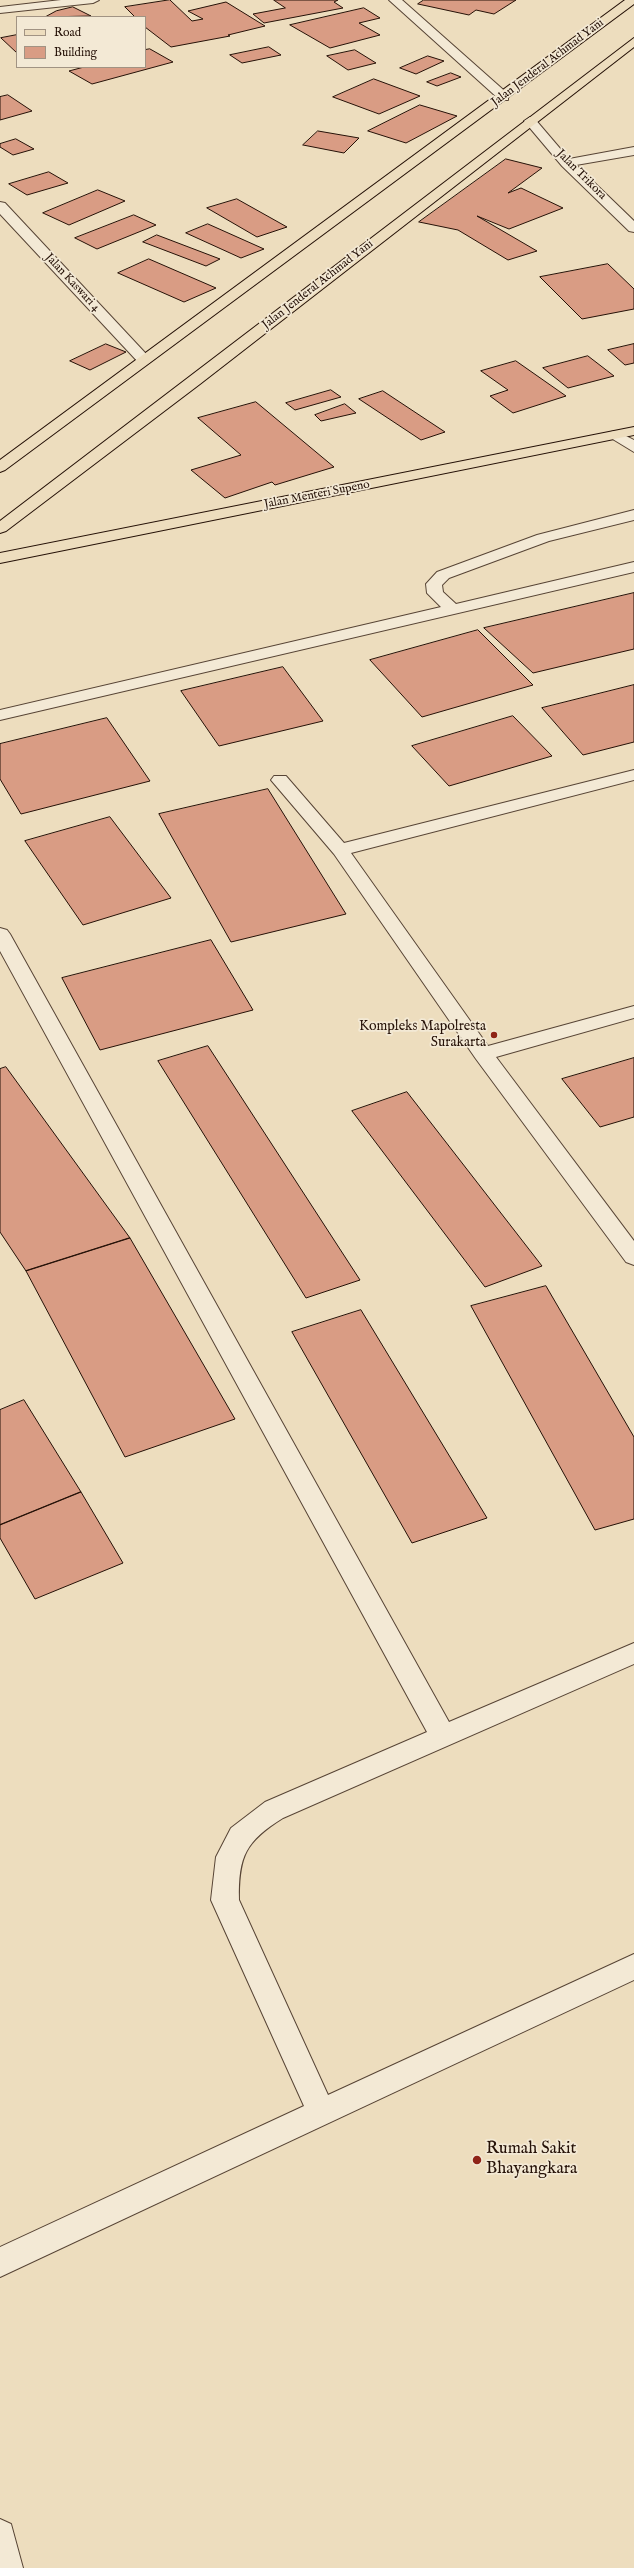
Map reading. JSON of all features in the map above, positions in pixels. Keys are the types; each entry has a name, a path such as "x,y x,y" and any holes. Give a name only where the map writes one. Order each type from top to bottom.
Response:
{"main road":[{"name":"Jalan Jenderal Achmad Yani","path":"1,465 504,97 632,0"},
{"name":"Jalan Jenderal Achmad Yani","path":"0,528 195,381 634,41"},
{"name":"Jalan Menteri Supeno","path":"0,558 634,431"}],"street":[{"path":"0,10 66,1 93,0"},
{"path":"395,0 504,97"},
{"name":"Jalan Trikora","path":"530,121 566,163 634,228"},
{"path":"566,163 634,151"},
{"name":"Jalan Kaswari 4","path":"0,206 144,360"},
{"path":"616,435 634,447"},
{"path":"451,608 435,593 434,584 443,575 543,538 634,515"},
{"path":"0,715 451,608 634,567"},
{"path":"340,850 634,775"},
{"path":"280,780 340,850 483,1054 633,1253"},
{"path":"0,934 443,1736"},
{"path":"483,1054 634,1012"},
{"path":"321,2112 225,1900 224,1877 227,1858 237,1839 254,1822 274,1810 634,1653"},
{"path":"0,2262 634,1967"},
{"path":"0,2535 7,2568"}],"building":[{"path":"170,0 192,21 203,19 188,11 226,2 265,26 228,35 230,36 171,47 146,28 146,16 134,16 125,7"},
{"path":"274,0 338,0 334,2 343,8 264,23 253,14 285,8"},
{"path":"424,0 516,0 494,14 476,10 469,15 418,4"},
{"path":"73,7 91,16 47,16 56,11"},
{"path":"364,8 380,18 359,23 380,35 330,48 290,25"},
{"path":"16,35 16,52 1,38"},
{"path":"269,47 281,55 242,63 230,55"},
{"path":"150,49 173,62 92,84 69,71 80,68 146,68 146,50"},
{"path":"355,50 376,63 348,70 327,56"},
{"path":"428,56 444,61 416,74 400,68"},
{"path":"451,73 461,77 437,86 427,82"},
{"path":"374,79 420,96 379,114 333,97"},
{"path":"8,95 32,111 0,120 0,97"},
{"path":"420,105 457,116 406,143 368,131"},
{"path":"318,131 359,138 344,153 303,145"},
{"path":"16,139 34,149 13,155 0,147 0,144"},
{"path":"506,159 542,168 508,193 521,188 563,208 509,229 477,216 537,251 508,260 458,230 419,222"},
{"path":"49,172 68,183 27,195 9,184"},
{"path":"98,190 125,201 69,225 43,213"},
{"path":"237,199 287,227 257,237 207,208"},
{"path":"134,215 156,225 97,249 75,238"},
{"path":"208,224 264,249 241,258 186,233"},
{"path":"157,235 220,259 206,266 143,242"},
{"path":"149,259 216,288 184,302 118,273"},
{"path":"608,264 634,289 634,309 582,319 540,277"},
{"path":"106,344 126,352 90,370 70,361"},
{"path":"634,344 634,363 625,365 608,350"},
{"path":"588,356 614,376 568,388 543,368"},
{"path":"516,361 566,396 513,413 490,396 508,390 481,371"},
{"path":"331,390 341,397 295,410 286,403"},
{"path":"383,391 445,432 421,440 359,399"},
{"path":"256,402 334,467 275,485 272,482 225,498 191,470 241,455 198,418"},
{"path":"345,404 356,413 321,421 315,415"},
{"path":"634,593 634,649 533,673 484,628"},
{"path":"478,630 533,685 422,717 370,660"},
{"path":"283,667 323,721 219,746 181,691"},
{"path":"634,685 634,742 583,755 542,708"},
{"path":"513,716 552,756 449,786 412,746"},
{"path":"107,718 150,781 21,814 0,779 0,744"},
{"path":"268,789 346,914 231,942 159,814"},
{"path":"110,817 171,898 83,925 25,841"},
{"path":"211,940 253,1010 100,1050 62,978"},
{"path":"208,1046 360,1280 306,1298 158,1061"},
{"path":"634,1058 634,1117 600,1127 562,1079"},
{"path":"6,1067 130,1238 26,1271 0,1232 0,1069"},
{"path":"407,1092 542,1266 485,1287 352,1111"},
{"path":"130,1238 235,1419 125,1457 26,1271"},
{"path":"546,1286 634,1437 634,1519 595,1530 471,1306"},
{"path":"361,1310 487,1518 412,1543 292,1332"},
{"path":"24,1400 81,1492 0,1525 0,1410"},
{"path":"81,1492 123,1563 35,1599 0,1538 0,1525"}],"place":[{"name":"Kompleks Mapolresta Surakarta","path":"494,1035"},
{"name":"Rumah Sakit Bhayangkara","path":"477,2160"}]}
